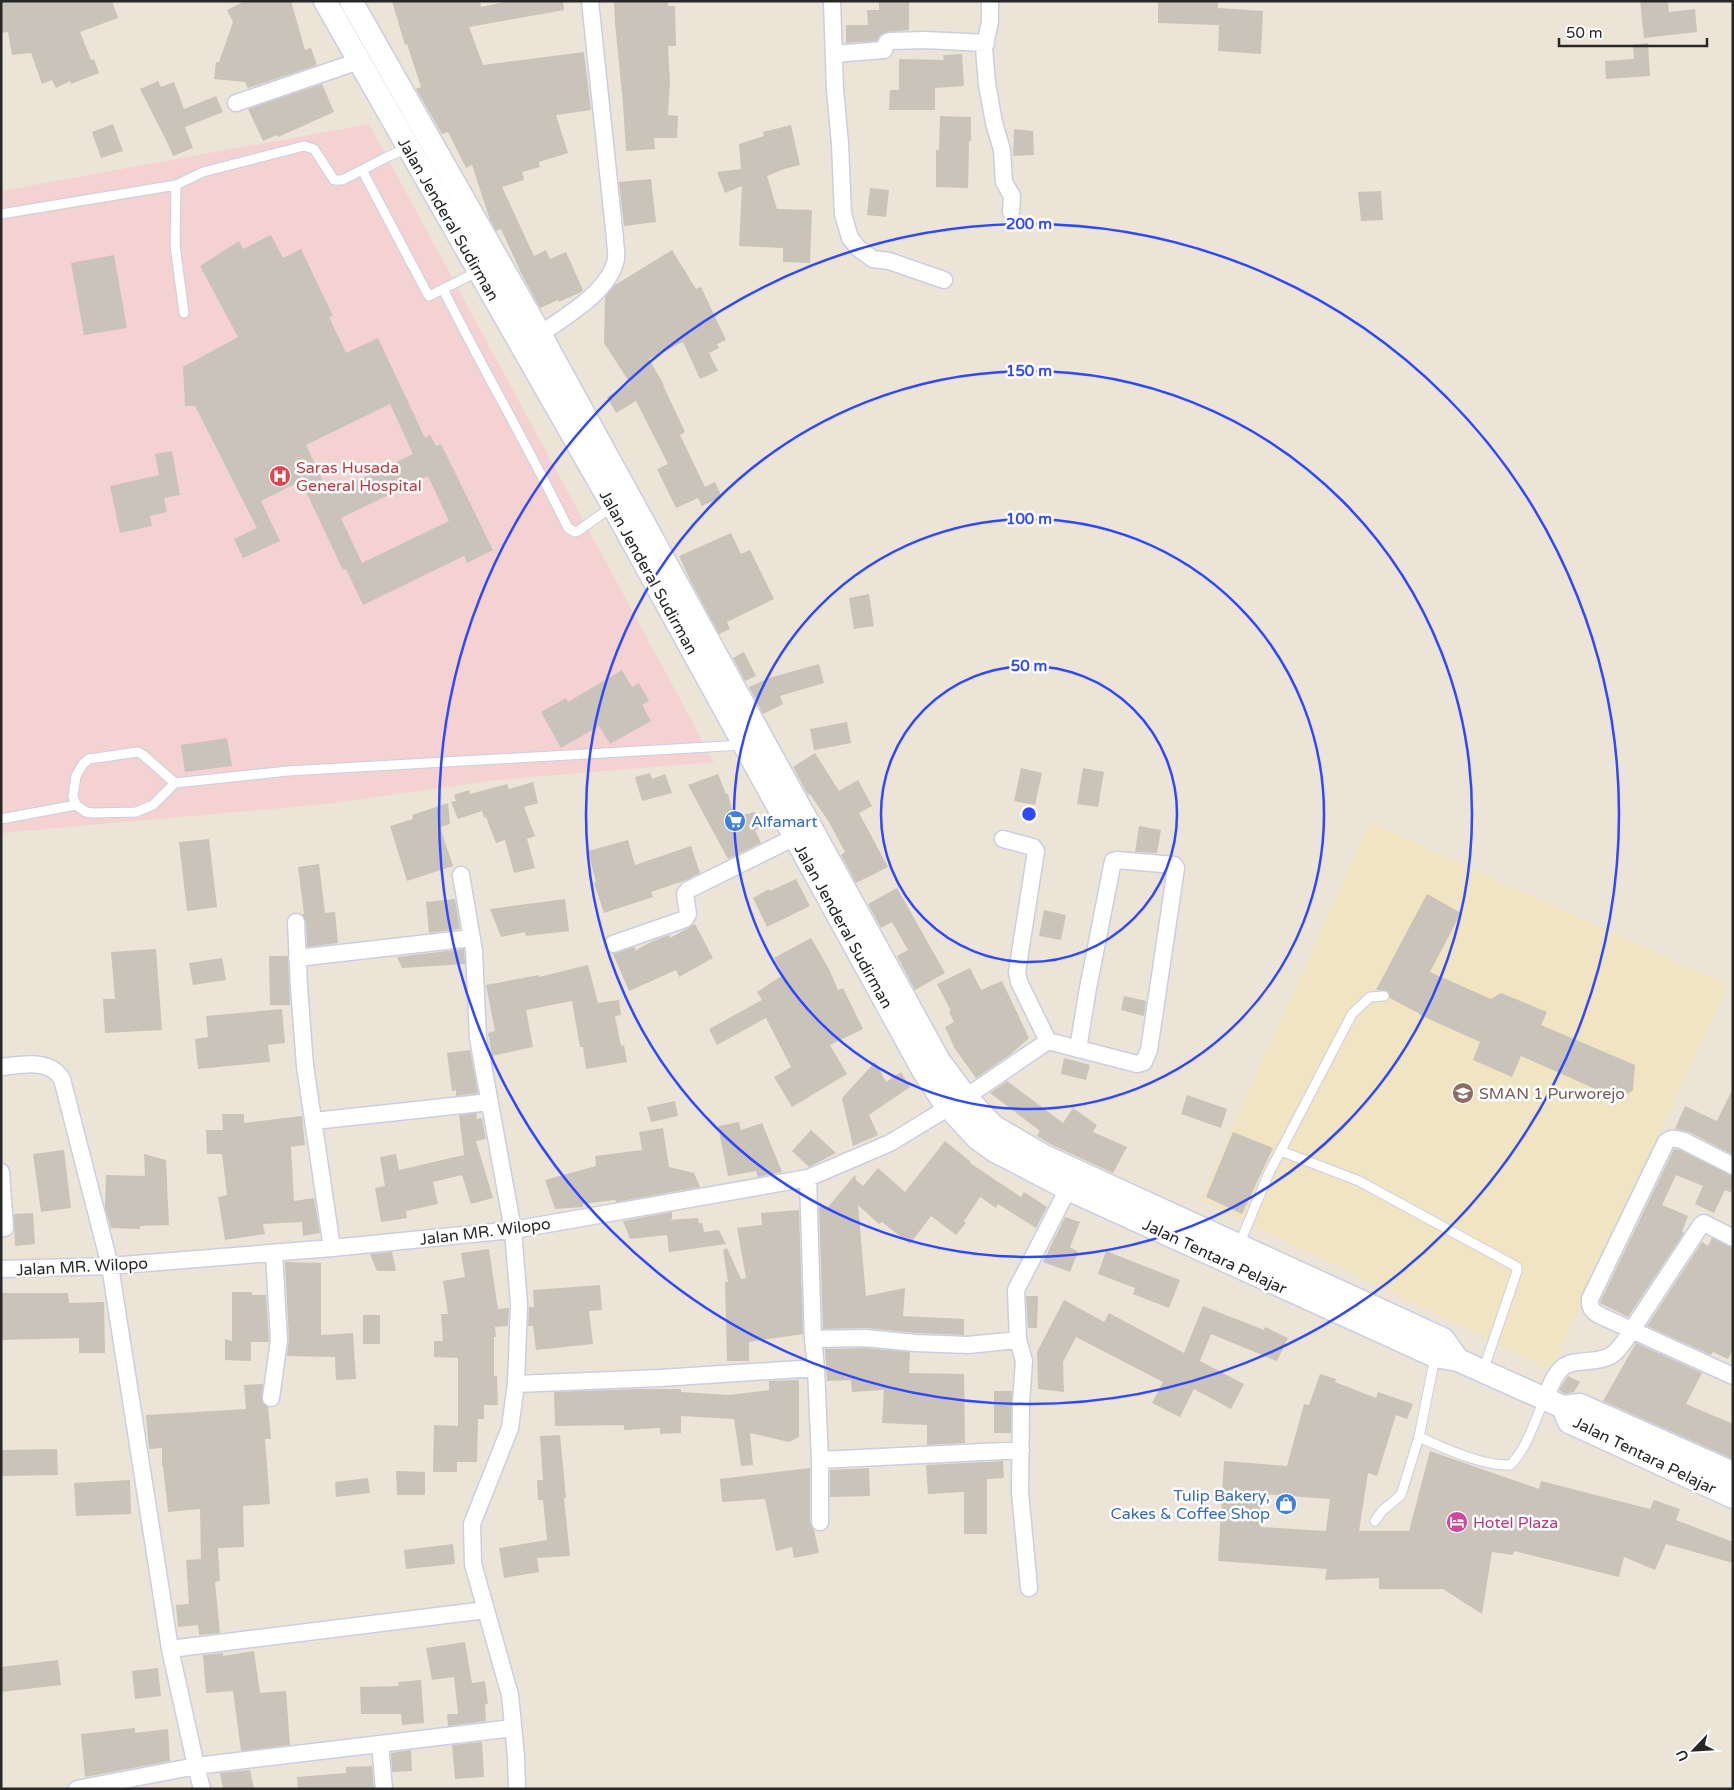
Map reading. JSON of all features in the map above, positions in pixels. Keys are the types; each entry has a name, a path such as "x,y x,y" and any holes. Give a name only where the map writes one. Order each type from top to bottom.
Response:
{"main road":[{"name":"Jalan Jenderal Sudirman","path":"325,1 479,271 620,502 752,741 939,1061 957,1102 985,1132"},
{"name":"Jalan Jenderal Sudirman","path":"352,1 540,334 620,502"},
{"name":"Jalan Jenderal Sudirman","path":"752,741 796,837 924,1072 943,1101 957,1102"},
{"name":"Jalan Tentara Pelajar","path":"985,1132 995,1150 1068,1189 1435,1356 1458,1360 1554,1403 1580,1405 1733,1473"},
{"name":"Jalan Tentara Pelajar","path":"985,1132 1044,1156 1443,1339 1458,1360"},
{"name":"Jalan Tentara Pelajar","path":"1554,1403 1570,1422 1733,1497"}],"street":[{"path":"540,334 590,298 610,272 616,259 590,1"},
{"path":"832,1 843,214 850,238 858,248 873,259 889,261 944,280"},
{"path":"990,1 990,22 986,43 987,84 994,123 1002,150 1004,182 1012,196 1011,212"},
{"path":"834,54 884,50 887,42 890,41 924,40 986,43"},
{"path":"236,103 358,61"},
{"path":"409,148 429,138"},
{"path":"479,271 499,261"},
{"path":"613,944 685,919 688,914 685,894 688,890 796,837"},
{"path":"1003,839 1034,846 1036,851 1017,972 1019,982 1048,1041 1078,1049 1137,1064 1141,1064 1149,1050 1176,868 1174,865 1117,860 1113,862 1078,1049"},
{"path":"462,875 474,951 478,1038 513,1230 519,1304 516,1384 510,1428 472,1524 473,1564 510,1695 517,1789"},
{"path":"296,922 305,1066 332,1248"},
{"path":"297,958 472,938"},
{"name":"Jalan MR. Wilopo","path":"1,1270 110,1266 332,1248 513,1230 808,1178 890,1143 957,1102 1048,1041"},
{"path":"1,1067 45,1065 54,1068 62,1079 110,1266 170,1649 202,1789"},
{"path":"314,1121 490,1102"},
{"path":"1733,1166 1676,1138 1668,1140 1664,1144 1590,1299 1590,1304 1596,1313 1733,1376"},
{"path":"1,1172 5,1228"},
{"path":"808,1178 813,1339 820,1460 820,1522"},
{"path":"1029,1588 1020,1492 1024,1361 1018,1340 1016,1290 1068,1189"},
{"path":"1554,1403 1556,1375 1564,1366 1598,1361 1609,1357 1619,1348 1701,1225 1704,1223 1709,1225 1733,1238"},
{"path":"271,1398 279,1340 274,1253"},
{"path":"813,1339 865,1338 916,1343 968,1345 1018,1340"},
{"path":"516,1384 660,1378 816,1368"},
{"path":"820,1460 1021,1450"},
{"path":"170,1649 486,1610"},
{"path":"77,1789 196,1766 513,1728"},
{"path":"380,1744 384,1789"}],"lane":[{"path":"1,214 176,185 203,172 304,146 314,149 328,174 334,180 342,180 386,157 409,148"},
{"path":"362,170 427,294 431,295 479,271"},
{"path":"176,185 175,245 184,313"},
{"path":"443,289 568,528 574,532 578,531 620,502"},
{"path":"175,783 138,752 89,760 83,764 76,776 73,796 76,805 86,812 136,812 153,805 175,783 288,771 752,741"},
{"path":"1,819 76,805"},
{"path":"1238,1245 1268,1175 1352,1014 1370,997 1384,996"},
{"path":"1281,1151 1359,1181 1517,1267 1482,1371"},
{"path":"1375,1522 1382,1511 1401,1495 1419,1438 1435,1356"},
{"path":"1419,1438 1464,1455 1498,1464 1510,1465 1554,1403"}],"shaded area":[{"name":"Saras Husada General Hospital","path":"369,124 714,762 497,780 327,804 1,833 1,191"},
{"name":"SMAN 1 Purworejo","path":"1370,822 1728,985 1551,1370 1200,1200"}],"building":[{"path":"1,1 112,1 118,18 80,32 91,60 94,59 99,73 71,84 70,81 56,88 52,80 42,84 31,53 12,55 8,32 1,33"},
{"path":"245,1 291,1 305,50 311,48 317,65 248,88 245,82 214,79 216,62 219,62 233,22 227,10"},
{"path":"392,1 480,1 481,7 510,1 563,1 564,10 469,27 483,65 584,52 591,110 556,115 568,153 539,162 540,167 522,172 524,180 502,187 534,256 546,250 550,259 566,252 583,290 581,292 540,308 523,277 501,229 496,231 490,220 472,165 466,168 448,132 442,134 416,89 421,87 407,44 405,45"},
{"path":"614,1 668,1 668,6 675,6 676,46 668,46 670,83 668,115 678,116 677,138 654,138 655,149 626,151"},
{"path":"879,1 909,1 909,30 887,32 880,35 877,41 846,43 846,25 868,25 867,10 879,10"},
{"path":"1158,1 1218,2 1218,8 1263,11 1261,54 1218,51 1219,25 1158,23"},
{"path":"1640,1 1668,1 1669,12 1695,9 1697,32 1644,38"},
{"path":"1648,43 1650,76 1606,79 1605,61 1634,59 1633,45"},
{"path":"962,54 964,86 935,88 935,110 889,110 890,90 899,90 899,59 944,60 943,55"},
{"path":"158,81 161,87 174,82 184,109 216,96 223,112 185,127 193,148 173,156 140,89"},
{"path":"322,84 334,112 278,137 277,135 263,141 248,109"},
{"path":"940,116 971,117 968,188 936,187 936,150 939,150"},
{"path":"113,124 123,151 101,158 92,132"},
{"path":"791,125 800,165 767,176 777,209 812,210 810,263 783,262 783,248 739,246 742,186 725,193 717,172 741,169 739,144 764,136 763,132"},
{"path":"1014,129 1033,131 1034,155 1013,156"},
{"path":"651,179 656,222 624,226 619,182"},
{"path":"870,188 889,190 886,217 867,215"},
{"path":"1381,191 1383,220 1361,221 1358,192"},
{"path":"271,235 283,258 301,249 333,316 329,317 346,353 378,338 425,438 430,435 436,446 441,444 493,550 467,563 464,556 363,605 346,569 343,570 301,481 261,501 280,541 243,558 234,539 257,528 195,406 185,406 183,367 238,337 200,266 239,241 243,249","holes":["390,404 413,454 329,494 306,445","428,476 449,521 362,563 341,518"]},
{"path":"672,250 696,289 701,287 726,340 717,344 719,348 709,353 718,371 700,379 683,342 649,359 664,385 685,432 680,435 705,487 715,482 722,497 702,506 698,498 676,508 657,469 668,464 636,401 616,413 607,397 630,383 604,343 605,297 615,285"},
{"path":"114,255 127,328 84,335 71,263"},
{"path":"172,451 180,495 164,498 167,512 150,516 152,526 120,533 110,486 159,475 155,454"},
{"path":"731,533 741,554 750,550 774,599 727,622 730,629 719,634 679,556"},
{"path":"869,594 874,626 854,629 849,598"},
{"path":"744,652 756,676 745,681 733,658"},
{"path":"819,664 824,683 780,696 783,704 763,714 749,687 769,678"},
{"path":"622,670 632,687 639,683 649,701 642,705 651,721 610,744 599,726 561,748 541,712 566,698 568,702"},
{"path":"847,722 851,743 814,750 810,729"},
{"path":"227,738 232,766 185,772 181,745"},
{"path":"815,753 839,791 858,780 872,806 859,813 888,867 856,883 841,855 845,852 829,822 810,794 808,795 793,767"},
{"path":"1021,768 1042,773 1035,805 1014,801"},
{"path":"1083,768 1104,772 1098,807 1077,804"},
{"path":"650,773 652,779 665,774 672,793 642,801 635,777"},
{"path":"718,774 726,794 728,794 734,817 755,812 759,829 755,830 761,843 728,859 688,785"},
{"path":"533,782 538,803 524,807 535,836 527,839 535,868 514,873 505,840 496,843 482,811 458,819 451,802 456,801 454,795 469,790 470,794 507,784 509,789"},
{"path":"448,803 450,824 440,827 453,866 407,881 390,826 413,819 412,815"},
{"path":"1139,826 1161,830 1157,853 1135,852"},
{"path":"209,839 217,907 187,911 179,842"},
{"path":"628,840 635,865 691,846 700,873 651,892 653,897 604,913 594,883 596,882 588,851"},
{"path":"319,864 325,913 335,912 338,943 307,947 306,922 302,914 304,914 298,867"},
{"path":"796,879 810,906 767,927 753,898 769,889 770,891"},
{"path":"897,888 945,973 915,990 897,956 908,950 892,922 881,928 868,904"},
{"path":"1427,894 1461,913 1430,972 1491,999 1501,993 1547,1012 1541,1025 1635,1065 1633,1090 1620,1100 1521,1056 1512,1077 1473,1060 1480,1042 1420,1015 1390,998 1387,991 1376,990"},
{"path":"455,899 460,929 429,933 426,902"},
{"path":"565,899 569,931 526,936 525,932 501,937 490,909"},
{"path":"1044,910 1066,915 1061,940 1039,936"},
{"path":"695,924 713,958 679,977 676,970 629,991 613,954 634,947 636,950 669,935 670,938"},
{"path":"811,938 829,969 838,990 843,988 863,1029 830,1045 847,1074 792,1107 774,1077 791,1067 766,1018 717,1045 709,1029 762,1000 757,992 783,975 774,958"},
{"path":"156,949 162,1030 105,1033 103,999 115,999 111,952"},
{"path":"464,949 465,964 402,968 397,957"},
{"path":"269,956 288,956 290,1005 270,1005"},
{"path":"222,958 226,980 193,985 189,963"},
{"path":"588,965 598,1003 619,1000 621,1015 615,1016 621,1046 624,1045 627,1062 586,1069 572,1001 526,1010 533,1047 492,1056 488,1033 495,1031 486,985 539,975 539,977"},
{"path":"970,968 981,990 1002,981 1029,1038 1011,1054 976,1078 955,1049 945,1027 954,1022 949,1012 951,1011 937,984"},
{"path":"1124,996 1146,1001 1144,1016 1121,1010"},
{"path":"282,1009 285,1043 268,1045 270,1062 198,1069 195,1039 208,1037 206,1016"},
{"path":"470,1050 478,1093 456,1096 456,1090 452,1091 447,1053"},
{"path":"1064,1058 1090,1065 1086,1080 1061,1074"},
{"path":"875,1062 886,1082 901,1072 910,1087 869,1115 878,1135 853,1146 842,1098"},
{"path":"1007,1081 1063,1123 1073,1108 1097,1125 1093,1132 1127,1147 1113,1173 1050,1144 1037,1136 1040,1131 990,1093"},
{"path":"1733,1088 1733,1155 1689,1132 1675,1129 1685,1106 1717,1121"},
{"path":"1187,1095 1227,1109 1221,1128 1181,1114"},
{"path":"675,1101 678,1116 651,1122 647,1107"},
{"path":"477,1113 476,1119 482,1118 486,1139 476,1141 493,1198 471,1204 462,1175 433,1182 438,1204 406,1211 407,1218 381,1222 375,1188 385,1186 380,1157 396,1154 399,1170 464,1155 459,1115"},
{"path":"222,1114 244,1114 244,1123 302,1116 305,1145 291,1147 294,1201 314,1198 320,1233 303,1236 302,1222 263,1224 265,1234 225,1240 218,1197 227,1195 222,1154 207,1154 206,1130 223,1130"},
{"path":"739,1122 741,1130 762,1123 782,1172 758,1177 756,1171 728,1176 718,1126"},
{"path":"663,1128 669,1167 694,1173 700,1187 616,1202 615,1200 583,1204 583,1207 555,1209 545,1180 596,1166 595,1156 642,1150 639,1132"},
{"path":"811,1130 836,1153 809,1167 792,1151"},
{"path":"1233,1132 1273,1148 1242,1214 1206,1197"},
{"path":"945,1141 970,1163 1021,1197 1024,1192 1047,1207 1036,1228 998,1204 996,1208 980,1197 964,1221 966,1223 956,1235 931,1216 910,1244 882,1222 879,1224 858,1205 866,1296 905,1288 903,1316 964,1319 964,1335 866,1328 823,1329 819,1207 828,1207 855,1175 856,1180 863,1186 878,1168 905,1192"},
{"path":"1674,1149 1680,1150 1733,1176 1733,1193 1725,1190 1714,1213 1695,1204 1703,1186 1676,1175 1662,1205 1688,1216 1682,1232 1684,1233 1628,1317 1600,1302"},
{"path":"64,1150 71,1208 41,1212 33,1154"},
{"path":"144,1154 166,1160 169,1225 140,1226 140,1229 111,1228 105,1208 106,1175 145,1176"},
{"path":"799,1210 803,1334 749,1342 749,1361 727,1361 725,1282 728,1282 723,1250 727,1248 741,1279 746,1278 737,1228 762,1225 761,1213"},
{"path":"672,1212 672,1219 669,1220 698,1218 699,1223 702,1223 704,1232 719,1230 726,1244 669,1252 667,1235 630,1239 623,1221"},
{"path":"33,1213 35,1244 15,1246 14,1214"},
{"path":"1065,1217 1080,1222 1070,1247 1078,1252 1070,1272 1043,1262"},
{"path":"1712,1238 1733,1248 1733,1349 1728,1359 1713,1352 1711,1355 1647,1326 1702,1242 1708,1246"},
{"path":"489,1249 498,1309 509,1308 508,1326 495,1327 494,1376 497,1376 498,1405 484,1405 484,1419 478,1419 477,1462 457,1462 457,1472 433,1472 434,1425 458,1426 458,1358 434,1357 434,1341 443,1341 441,1314 448,1314 443,1281 465,1277 461,1253"},
{"path":"1106,1251 1180,1280 1169,1308 1133,1294 1135,1288 1098,1274"},
{"path":"392,1252 396,1271 377,1271 370,1254"},
{"path":"285,1262 321,1263 321,1335 353,1333 356,1379 336,1380 335,1357 287,1356 289,1339"},
{"path":"600,1285 602,1310 589,1311 593,1344 536,1350 533,1326 528,1326 529,1307 534,1307 533,1290"},
{"path":"232,1292 252,1292 252,1295 266,1295 269,1342 251,1342 251,1361 225,1360 225,1339 232,1341"},
{"path":"1,1293 68,1293 69,1303 104,1302 105,1353 79,1353 79,1338 1,1340"},
{"path":"1026,1296 1038,1296 1037,1328 1028,1328"},
{"path":"1064,1300 1104,1322 1109,1313 1184,1353 1203,1306 1264,1330 1265,1327 1288,1338 1277,1361 1211,1334 1200,1361 1244,1384 1231,1409 1194,1389 1180,1417 1152,1403 1163,1382 1076,1337 1063,1362 1064,1392 1038,1389 1037,1352"},
{"path":"363,1315 380,1315 380,1344 363,1344"},
{"path":"1636,1343 1702,1373 1686,1404 1733,1424 1733,1459 1603,1401"},
{"path":"865,1348 910,1352 909,1373 964,1374 965,1443 927,1445 927,1425 882,1423 884,1390 852,1392 851,1380 827,1381 825,1349"},
{"path":"1320,1374 1336,1379 1335,1382 1376,1398 1378,1392 1413,1404 1407,1419 1396,1415 1377,1476 1368,1473 1359,1531 1409,1531 1430,1451 1539,1489 1541,1481 1650,1509 1654,1500 1680,1509 1676,1520 1733,1542 1733,1563 1666,1544 1655,1570 1624,1557 1619,1577 1514,1551 1513,1555 1492,1552 1482,1614 1443,1589 1379,1589 1379,1578 1325,1580 1327,1569 1218,1561 1224,1461 1287,1466 1304,1404 1309,1405","holes":["1262,1494 1330,1499 1326,1531 1260,1527"]},
{"path":"1568,1376 1580,1382 1574,1392 1565,1394 1559,1390"},
{"path":"799,1380 799,1437 789,1442 750,1433 753,1465 741,1466 734,1419 681,1416 681,1433 660,1434 660,1428 624,1430 624,1425 555,1426 554,1392 681,1389 681,1392 729,1395 769,1390 769,1381"},
{"path":"263,1384 262,1401 268,1407 271,1439 265,1439 270,1504 243,1506 244,1547 218,1548 220,1581 215,1582 220,1633 199,1635 198,1625 178,1627 176,1605 189,1604 186,1560 201,1559 200,1509 168,1512 162,1466 162,1448 149,1449 146,1415 246,1409 244,1385"},
{"path":"994,1391 1012,1391 1011,1433 994,1433"},
{"path":"560,1435 570,1556 537,1558 539,1572 504,1578 499,1548 547,1540 543,1500 538,1500 537,1480 543,1480 540,1436"},
{"path":"57,1449 58,1475 2,1476 2,1450"},
{"path":"1003,1461 1004,1478 987,1479 987,1534 964,1534 964,1492 928,1494 926,1465"},
{"path":"810,1468 810,1522 814,1530 819,1553 794,1558 792,1547 776,1551 765,1499 722,1502 720,1479"},
{"path":"869,1468 870,1496 830,1497 830,1470"},
{"path":"396,1471 425,1472 425,1495 397,1495"},
{"path":"368,1478 370,1493 336,1497 335,1482"},
{"path":"130,1480 131,1514 76,1516 74,1483"},
{"path":"453,1544 455,1564 406,1569 404,1550"},
{"path":"465,1642 472,1683 485,1681 488,1704 485,1704 486,1721 448,1726 447,1714 458,1714 454,1677 432,1680 426,1648"},
{"path":"254,1651 260,1693 286,1691 290,1745 241,1751 233,1691 206,1693 203,1655 223,1653 223,1656"},
{"path":"58,1660 61,1685 1,1692 1,1667"},
{"path":"158,1668 161,1696 135,1699 132,1671"},
{"path":"421,1680 424,1723 402,1725 401,1714 361,1714 360,1687 399,1686 398,1682"},
{"path":"135,1728 135,1733 168,1729 170,1761 85,1777 81,1734"},
{"path":"482,1742 484,1777 455,1779 452,1745"},
{"path":"411,1750 412,1771 392,1772 391,1753"},
{"path":"372,1766 374,1789 298,1789 297,1777 346,1773 346,1767"},
{"path":"250,1770 254,1789 223,1789 220,1773"}],"place":[{"name":"Saras Husada General Hospital","path":"280,476"},
{"name":"Alfamart","path":"735,821"},
{"name":"SMAN 1 Purworejo","path":"1463,1093"},
{"name":"Tulip Bakery, Cakes & Coffee Shop","path":"1286,1504"},
{"name":"Hotel Plaza","path":"1457,1522"}]}
